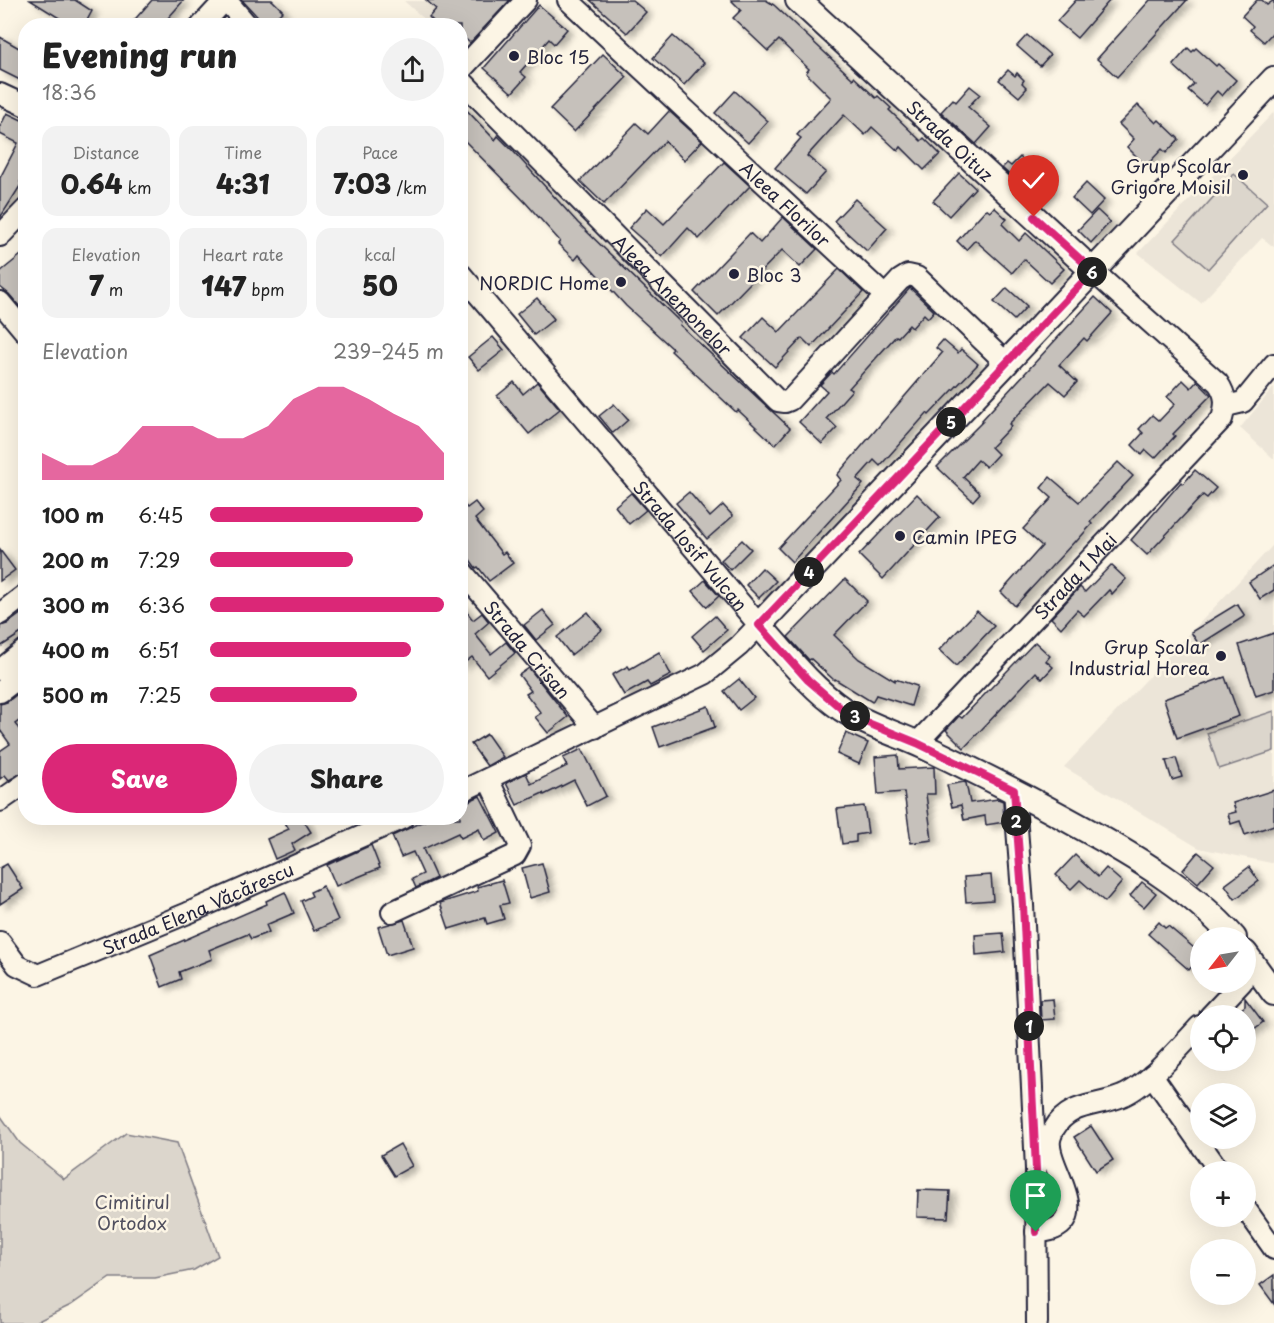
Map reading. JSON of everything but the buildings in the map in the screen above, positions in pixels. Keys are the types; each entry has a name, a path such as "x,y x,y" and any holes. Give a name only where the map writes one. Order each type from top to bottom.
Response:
{"main road":[{"name":"Strada Oituz","path":"798,0 1093,271"},
{"path":"759,625 1274,79"},
{"name":"Strada Iosif Vulcan","path":"759,625 826,697 843,710 1014,790 1116,846 1204,907 1223,927"},
{"path":"1256,978 1274,993"}],"street":[{"path":"209,18 226,0 241,18"},
{"path":"468,62 526,0"},
{"name":"Aleea Florilor","path":"568,0 885,296"},
{"name":"Aleea Anemonelor","path":"468,87 778,400 785,402 790,400 885,296"},
{"path":"0,94 18,102"},
{"path":"0,236 18,218"},
{"name":"Strada Oituz","path":"1093,271 1218,383 1225,394 1226,406"},
{"path":"885,296 908,275 917,277 1006,363"},
{"name":"Strada Iosif Vulcan","path":"468,282 759,625"},
{"path":"0,302 18,323"},
{"path":"1226,406 1243,402 1274,364"},
{"name":"Strada 1 Mai","path":"917,743 1222,419 1226,406"},
{"name":"Strada Crișan","path":"468,578 595,728"},
{"path":"0,614 18,600"},
{"path":"468,788 705,674 739,646 759,625"},
{"path":"0,670 18,656"},
{"path":"0,692 18,678"},
{"path":"392,912 515,855 520,846 517,837 488,779"},
{"path":"0,801 18,789"},
{"path":"1014,790 1023,905 1034,1139 1037,1323"},
{"name":"Strada Elena Văcărescu","path":"0,942 17,965 38,975 188,913 388,825"},
{"path":"1219,1005 1229,993"},
{"path":"1036,1232 1054,1229 1064,1220 1069,1210 1067,1195 1049,1146 1052,1132 1059,1121 1070,1111 1124,1096 1152,1075 1190,1036"},
{"path":"1152,1075 1212,1161"},
{"path":"1256,1224 1274,1249"}],"shaded area":[{"path":"515,0 468,51 468,18 423,18 404,1"},
{"name":"Grup Școlar Grigore Moisil","path":"1274,112 1274,247 1262,238 1201,303 1138,253"},
{"path":"1274,389 1274,459 1240,428"},
{"name":"Grup Școlar Industrial Horea","path":"1274,544 1274,862 1271,863 1199,848 1064,767"}],"green space":[{"path":"1234,174 1267,203 1208,269 1175,240"},
{"path":"1274,711 1274,751 1219,769 1207,733"},
{"name":"Cimitirul Ortodox","path":"0,1115 20,1143 64,1179 126,1133 177,1143 218,1256 194,1270 155,1278 110,1278 71,1305 34,1323 0,1323"}],"place":[{"name":"Bloc 15","path":"514,56"},
{"name":"Grup Școlar Grigore Moisil","path":"1243,175"},
{"name":"Bloc 3","path":"734,274"},
{"name":"NORDIC Home","path":"621,282"},
{"name":"Camin IPEG","path":"900,536"},
{"name":"Grup Școlar Industrial Horea","path":"1221,656"}],"route":[{"path":"1034,217 1093,271 759,625 808,680 843,710 1014,790 1023,905 1036,1169 1036,1232"}]}
